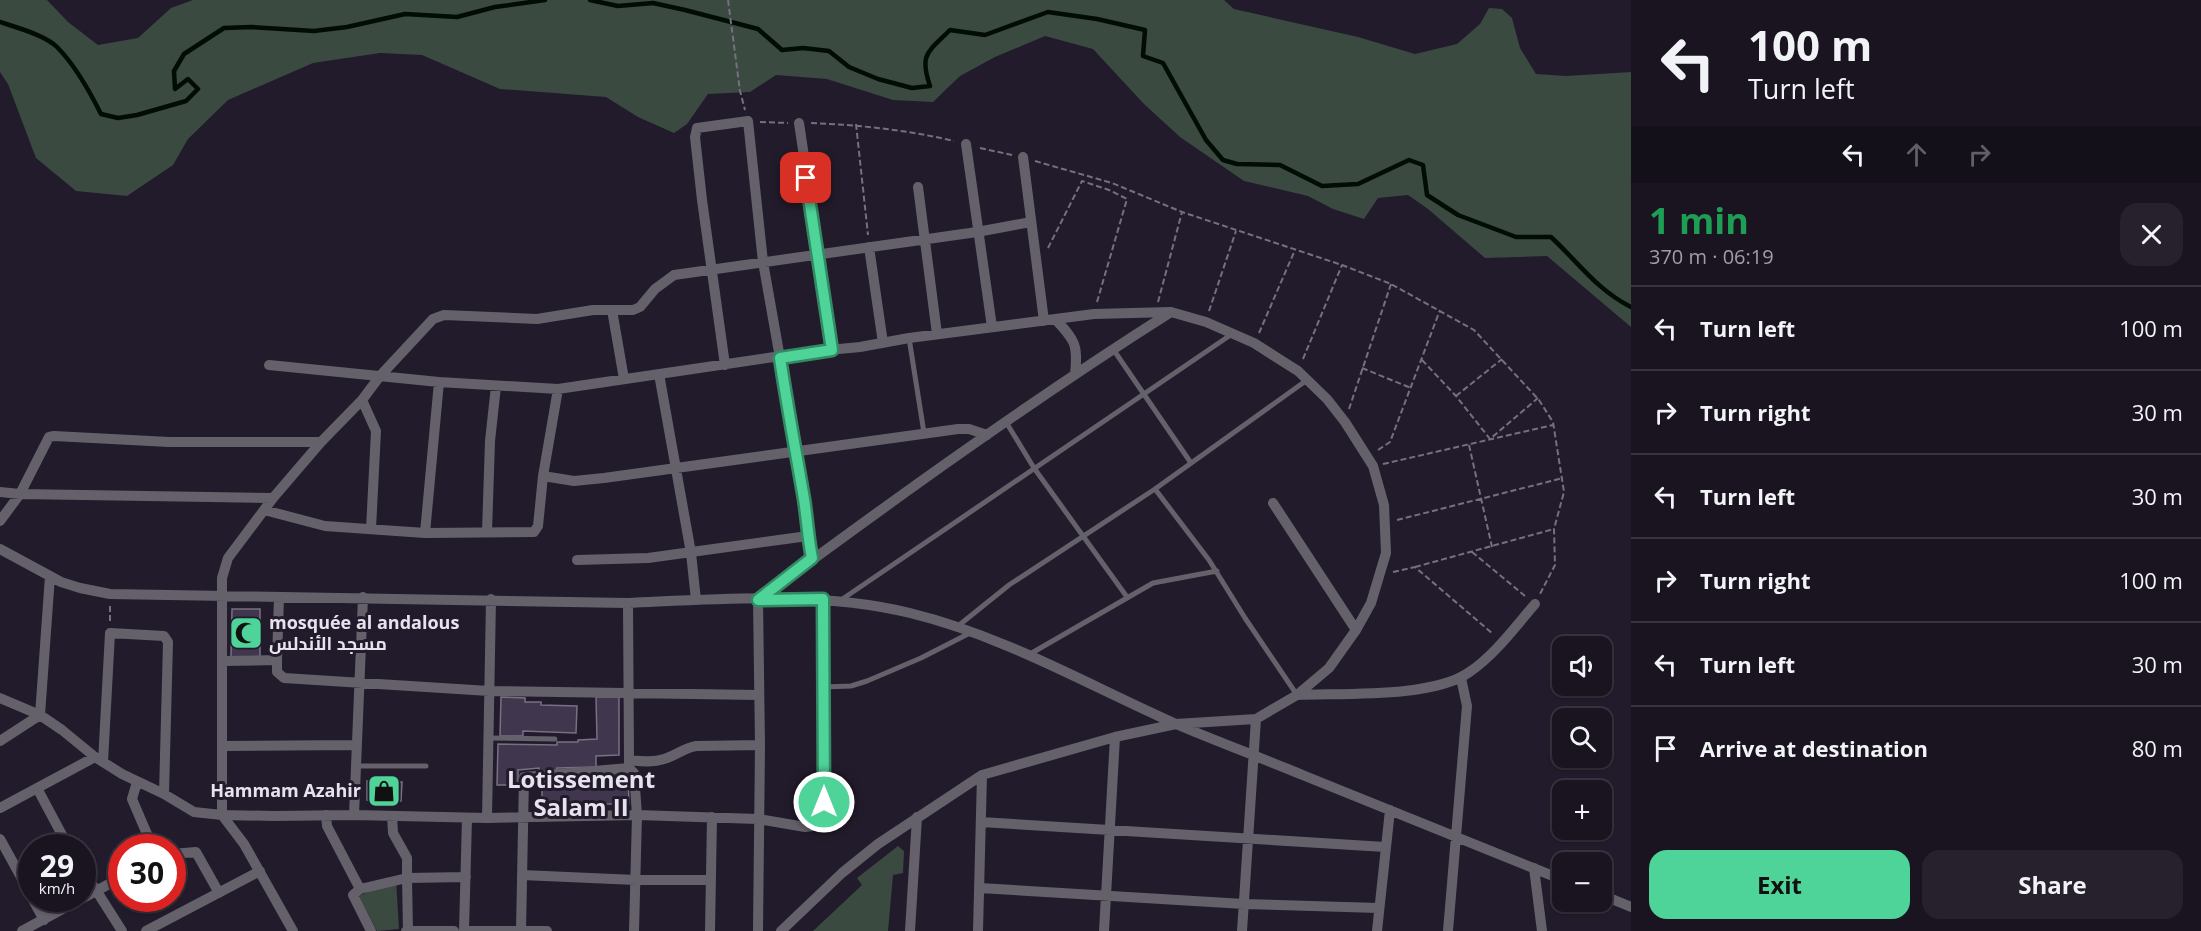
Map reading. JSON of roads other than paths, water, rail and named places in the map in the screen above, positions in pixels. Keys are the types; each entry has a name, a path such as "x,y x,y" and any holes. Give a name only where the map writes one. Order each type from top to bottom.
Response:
{"street":[{"path":"725,364 702,200 695,130 699,127 748,122 763,262 780,358"},
{"path":"799,123 832,350"},
{"path":"966,144 992,327"},
{"path":"1023,157 1030,222 1050,320 1072,337 1077,354 1075,375"},
{"path":"918,187 937,334"},
{"path":"293,931 260,871 222,815 222,578 228,558 273,498 321,442 362,400 380,376 434,319 439,316 537,319 592,310 633,310 646,302 655,289 670,276 977,232 1030,222"},
{"path":"869,247 883,343"},
{"path":"612,310 624,379"},
{"path":"758,600 812,558 987,435 1171,312"},
{"path":"269,365 439,382 558,389 937,334 1094,314 1171,312 1206,322 1254,343 1298,371 1327,399 1345,422 1373,466 1386,522 1386,552 1381,576 1371,603 1356,630 1329,668 1297,695 1256,719 1176,724 1115,737 981,775 878,844 842,873 781,931"},
{"path":"659,374 691,553 696,600"},
{"path":"425,533 439,382"},
{"path":"487,532 490,441 496,386"},
{"path":"264,510 326,526 425,533 532,533 537,531 543,476 558,389"},
{"path":"362,400 376,431 370,529"},
{"path":"543,476 574,481 924,433 969,429 987,435"},
{"path":"0,521 20,494 50,437 54,436 169,441 321,442"},
{"path":"0,492 273,498"},
{"path":"1273,503 1356,630"},
{"path":"577,560 648,558 807,536"},
{"path":"0,549 50,576 80,588 110,594 628,603 823,599 909,613 958,626 970,633 1030,654 1176,724 1552,875"},
{"path":"40,715 50,576"},
{"path":"279,597 277,672 284,678 489,691 759,695"},
{"path":"354,815 363,597"},
{"path":"487,818 491,599"},
{"path":"0,698 40,715 99,759 194,812 222,815 467,818 637,815 758,819 812,826 823,820 823,599"},
{"path":"758,600 760,745 758,931"},
{"path":"628,603 629,764 634,773 637,815 634,931"},
{"path":"1297,695 1426,689 1444,685 1470,673 1502,642 1535,604"},
{"path":"99,759 110,633 164,636 168,642 164,794"},
{"path":"223,661 277,660"},
{"path":"1448,931 1467,706 1461,678"},
{"path":"0,741 40,715"},
{"path":"1242,931 1256,719"},
{"path":"1104,931 1115,737"},
{"path":"223,746 357,745"},
{"path":"521,931 524,777 650,762 696,746 760,745"},
{"path":"0,808 99,759"},
{"path":"978,931 981,775"},
{"path":"137,782 132,799 147,834"},
{"path":"37,788 62,834"},
{"path":"1377,931 1390,810"},
{"path":"326,815 327,826 360,889"},
{"path":"392,816 393,833 407,858 407,931 454,931"},
{"path":"710,931 712,817"},
{"path":"910,931 917,817"},
{"path":"465,931 467,818"},
{"path":"981,822 1385,847"},
{"path":"0,839 18,872"},
{"path":"186,853 196,852 219,893"},
{"path":"1534,868 1542,931"},
{"path":"146,931 260,871"},
{"path":"522,875 636,880 711,880"},
{"path":"371,931 353,895 360,889 408,878 466,877"},
{"path":"22,931 108,885"},
{"path":"980,888 1244,904 1379,908"},
{"path":"97,891 122,931"},
{"path":"1612,900 1631,907"},
{"path":"40,912 44,920"},
{"path":"470,931 547,931"}],"lane":[{"path":"840,601 1232,334"},
{"path":"909,338 924,433"},
{"path":"1113,349 1191,463"},
{"path":"780,358 812,558"},
{"path":"958,626 1009,585 1155,489 1308,380"},
{"path":"1006,422 1082,537 1127,597"},
{"path":"1155,489 1217,571 1245,618 1297,695"},
{"path":"1030,654 1153,583 1217,571"},
{"path":"824,687 851,686 867,681 921,658 970,633"},
{"path":"488,738 555,739"},
{"path":"356,766 426,766"}],"waterway":[{"path":"0,22 30,32 57,47 87,88 101,114 118,118 186,101 198,89 188,79 175,89 174,71 184,54 224,28 251,27 314,31 347,27 405,14 457,17 495,7 545,0"},
{"path":"590,0 618,6 653,3 758,29 782,50 803,48 829,51 849,67 878,79 912,88 930,86 925,67 928,54 950,30 985,35 1048,12 1097,19 1145,30 1143,56 1163,63 1206,140 1223,160 1237,164 1280,165 1322,186 1358,184 1409,160 1423,165 1427,195 1458,215 1516,237 1551,237 1598,284 1631,307"}],"place":[{"name":"mosquée al andalous مسجد الأندلس","path":"246,633"},
{"name":"Hammam Azahir","path":"384,791"}],"district":[{"name":"Lotissement Salam II","path":"581,794"}]}
